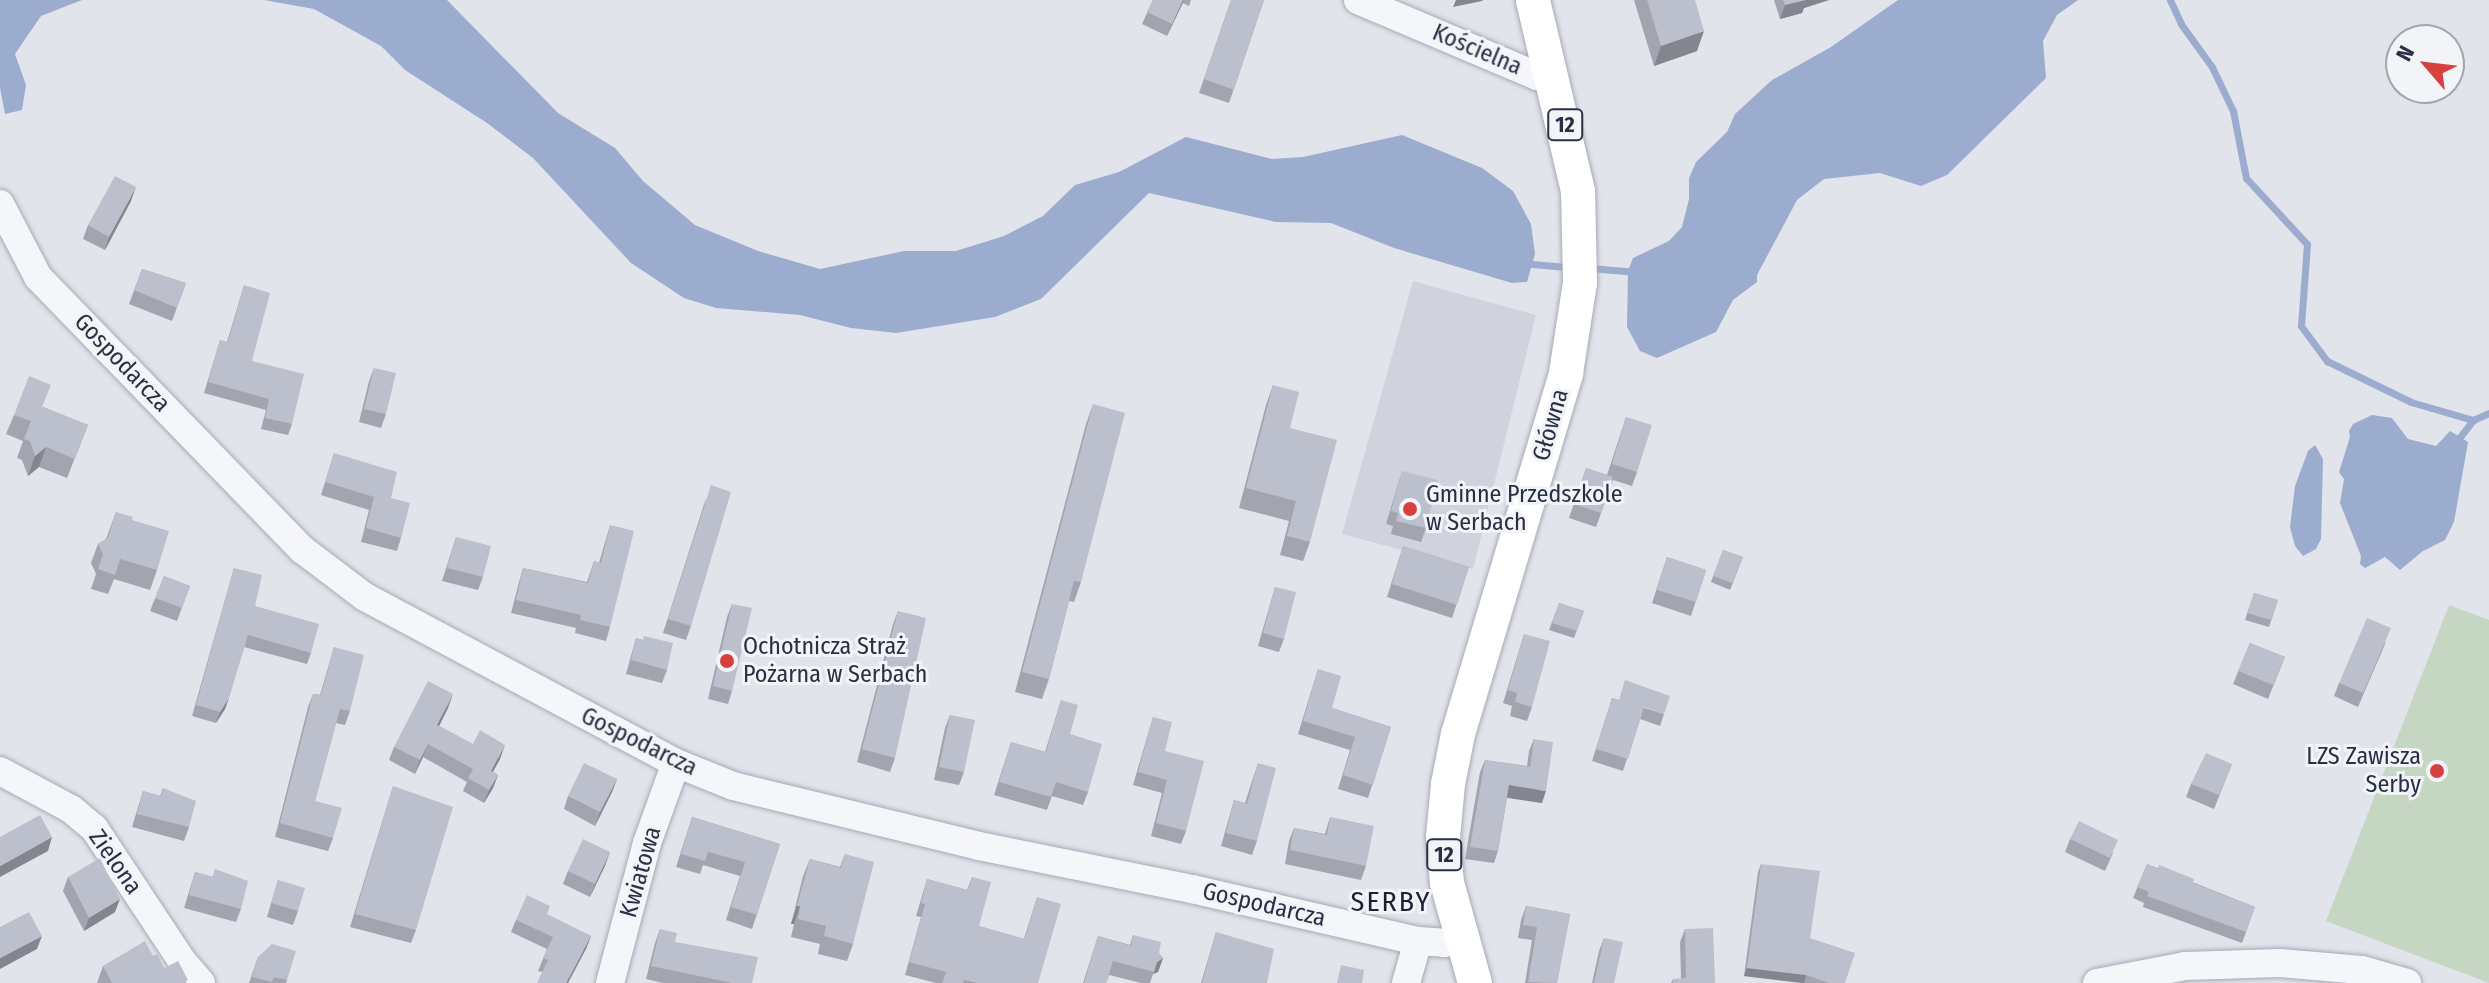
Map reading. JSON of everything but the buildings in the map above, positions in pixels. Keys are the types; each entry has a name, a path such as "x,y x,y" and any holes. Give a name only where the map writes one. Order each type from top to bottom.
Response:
{"main road":[{"name":"Główna","path":"1475,983 1449,895 1444,852 1450,770 1480,656 1563,385 1581,268 1578,191 1533,0"}],"street":[{"name":"Kościelna","path":"1358,0 1537,76 1552,71"},
{"name":"Gospodarcza","path":"0,204 38,277 303,550 365,597 676,763 733,786 825,811 1418,941 1444,943 1461,938"},
{"name":"Kwiatowa","path":"610,983 647,843 676,763"},
{"name":"Zielona","path":"0,771 71,809 94,828 182,961 201,983"},
{"path":"1406,983 1418,941"},
{"path":"2097,983 2185,966 2280,963 2362,970 2407,983"}],"shaded area":[{"path":"1413,281 1536,315 1473,569 1342,534"}],"green space":[{"name":"LZS Zawisza Serby","path":"2449,605 2489,620 2489,983 2326,921"}],"water":[{"path":"0,0 82,0 41,16 15,54 26,85 22,110 5,114 0,88"},
{"path":"264,0 447,0 558,113 615,148 643,181 695,225 758,251 820,269 904,251 956,251 1004,236 1043,216 1075,185 1119,172 1186,137 1272,159 1303,157 1402,135 1482,168 1513,191 1531,224 1535,254 1527,282 1512,283 1394,248 1331,223 1276,222 1149,193 1041,299 995,317 896,333 851,328 800,315 716,308 684,298 631,263 533,158 487,123 405,70 381,46 314,9"},
{"path":"1898,0 2078,0 2057,15 2043,41 2046,78 1947,175 1921,186 1880,173 1824,179 1797,200 1757,275 1757,282 1733,300 1716,332 1657,358 1640,351 1627,327 1628,271 1633,258 1669,241 1682,227 1689,199 1689,178 1696,162 1727,132 1735,114 1772,80 1831,47"},
{"path":"2372,415 2392,418 2408,439 2436,446 2450,431 2468,442 2454,522 2445,540 2423,551 2400,570 2385,557 2365,568 2360,564 2361,556 2340,503 2344,479 2339,472 2349,431 2353,424"},
{"path":"2315,445 2323,459 2321,539 2316,549 2303,556 2295,546 2290,527 2295,486 2308,451"}],"waterway":[{"path":"2170,0 2181,24 2212,67 2233,111 2246,178 2307,244 2301,326 2327,361 2411,402 2473,420"},
{"path":"1532,264 1570,267"},
{"path":"1590,268 1628,271"},
{"path":"2456,442 2473,420 2489,413"}],"place":[{"name":"Gminne Przedszkole w Serbach","path":"1410,509"},
{"name":"Ochotnicza Straż Pożarna w Serbach","path":"727,661"},
{"name":"LZS Zawisza Serby","path":"2437,771"}],"district":[{"name":"SERBY","path":"1391,902"}]}
